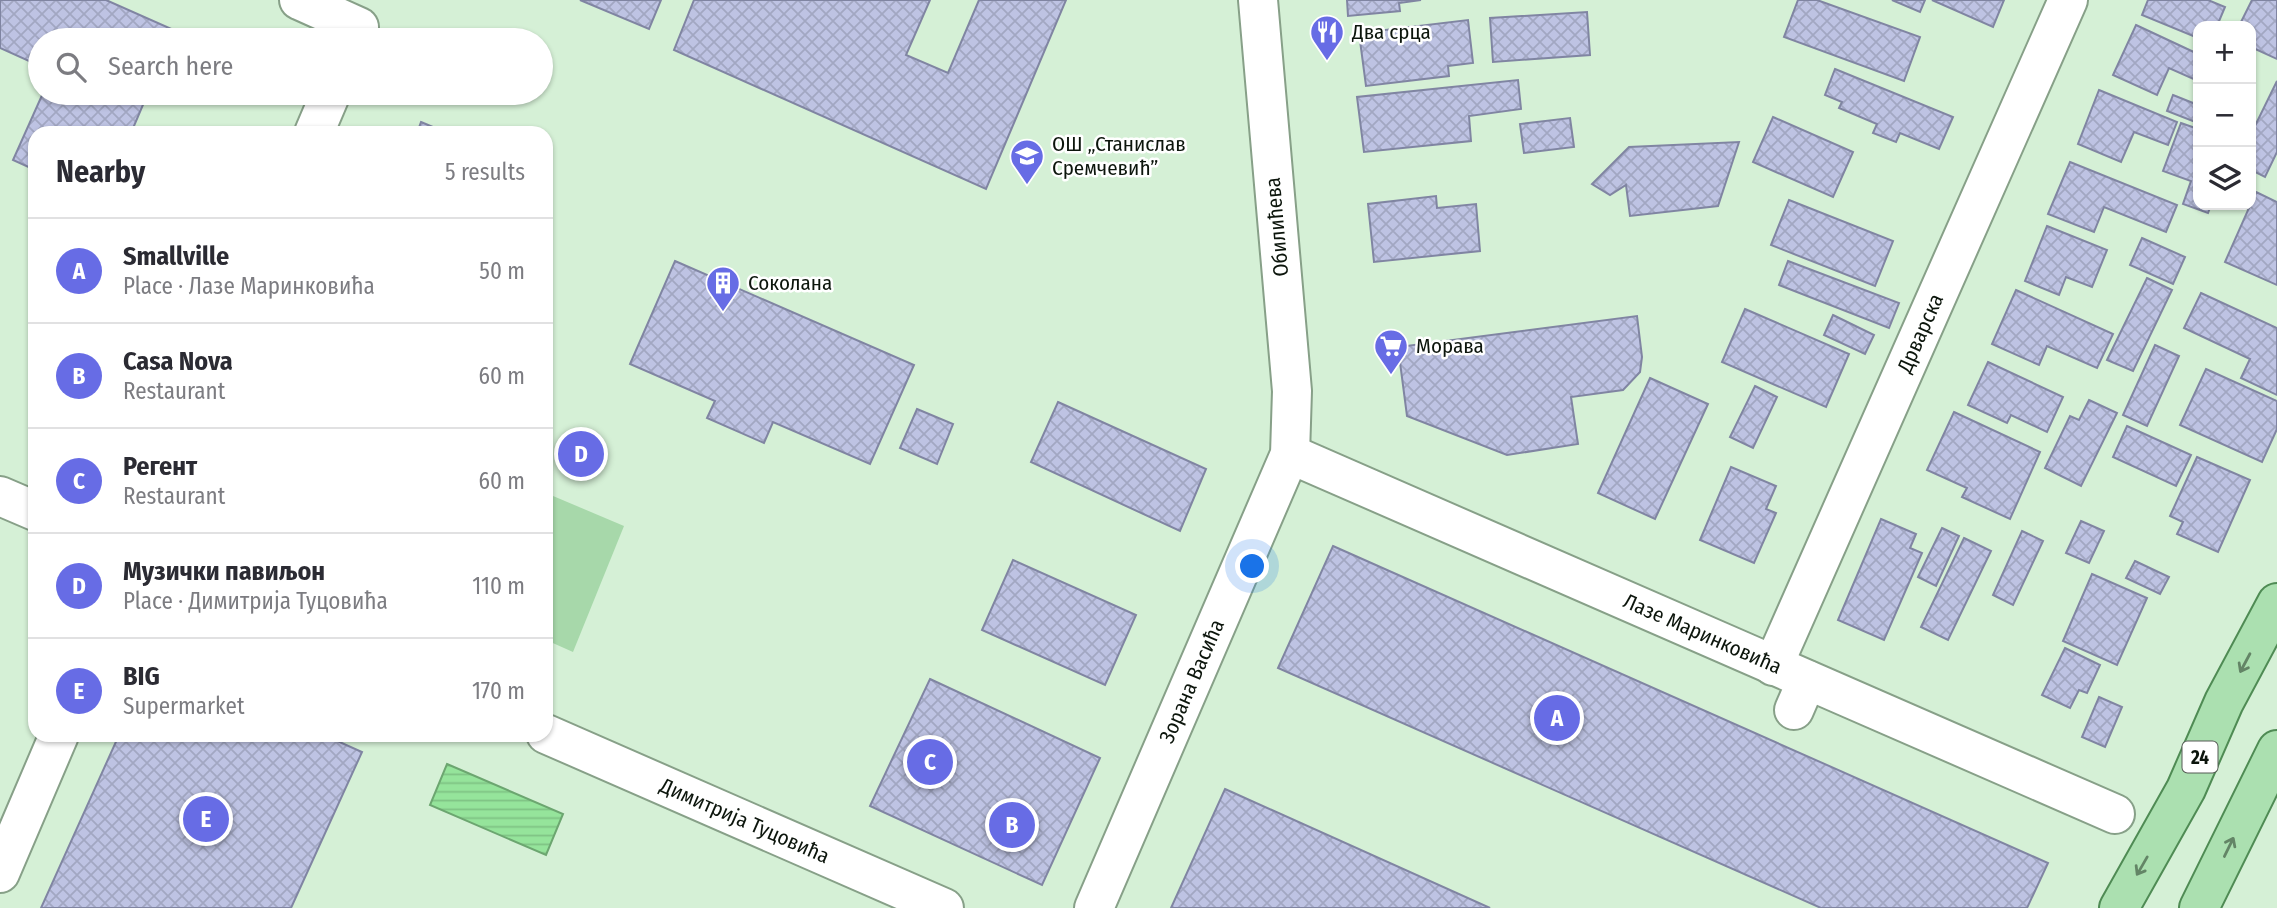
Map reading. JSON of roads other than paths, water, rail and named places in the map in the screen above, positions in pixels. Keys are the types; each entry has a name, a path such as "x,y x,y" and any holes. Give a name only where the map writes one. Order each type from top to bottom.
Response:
{"main road":[{"name":"24","path":"2119,908 2186,789 2224,702 2277,603"},
{"path":"2199,908 2277,750"}],"street":[{"path":"299,0 361,22"},
{"name":"Обилићева","path":"1258,0 1292,391 1290,454"},
{"name":"Дрварска","path":"1791,685 2068,0"},
{"path":"317,126 326,105"},
{"name":"Лазе Маринковића","path":"1290,454 1791,685 2115,814"},
{"name":"Зорана Васића","path":"1094,908 1290,454"},
{"path":"0,496 28,508"},
{"name":"Димитрија Туцовића","path":"553,737 944,908"},
{"path":"0,873 56,742"}],"place":[{"name":"Два срца","path":"1327,62"},
{"name":"ОШ „Станислав Сремчевић”","path":"1027,186"},
{"name":"Соколана","path":"723,313"},
{"name":"Морава","path":"1391,376"},
{"name":"Музички павиљон","path":"581,454"},
{"name":"Smallville","path":"1557,718"},
{"name":"Регент","path":"930,762"},
{"name":"BIG","path":"206,819"},
{"name":"Casa Nova","path":"1012,825"}]}
